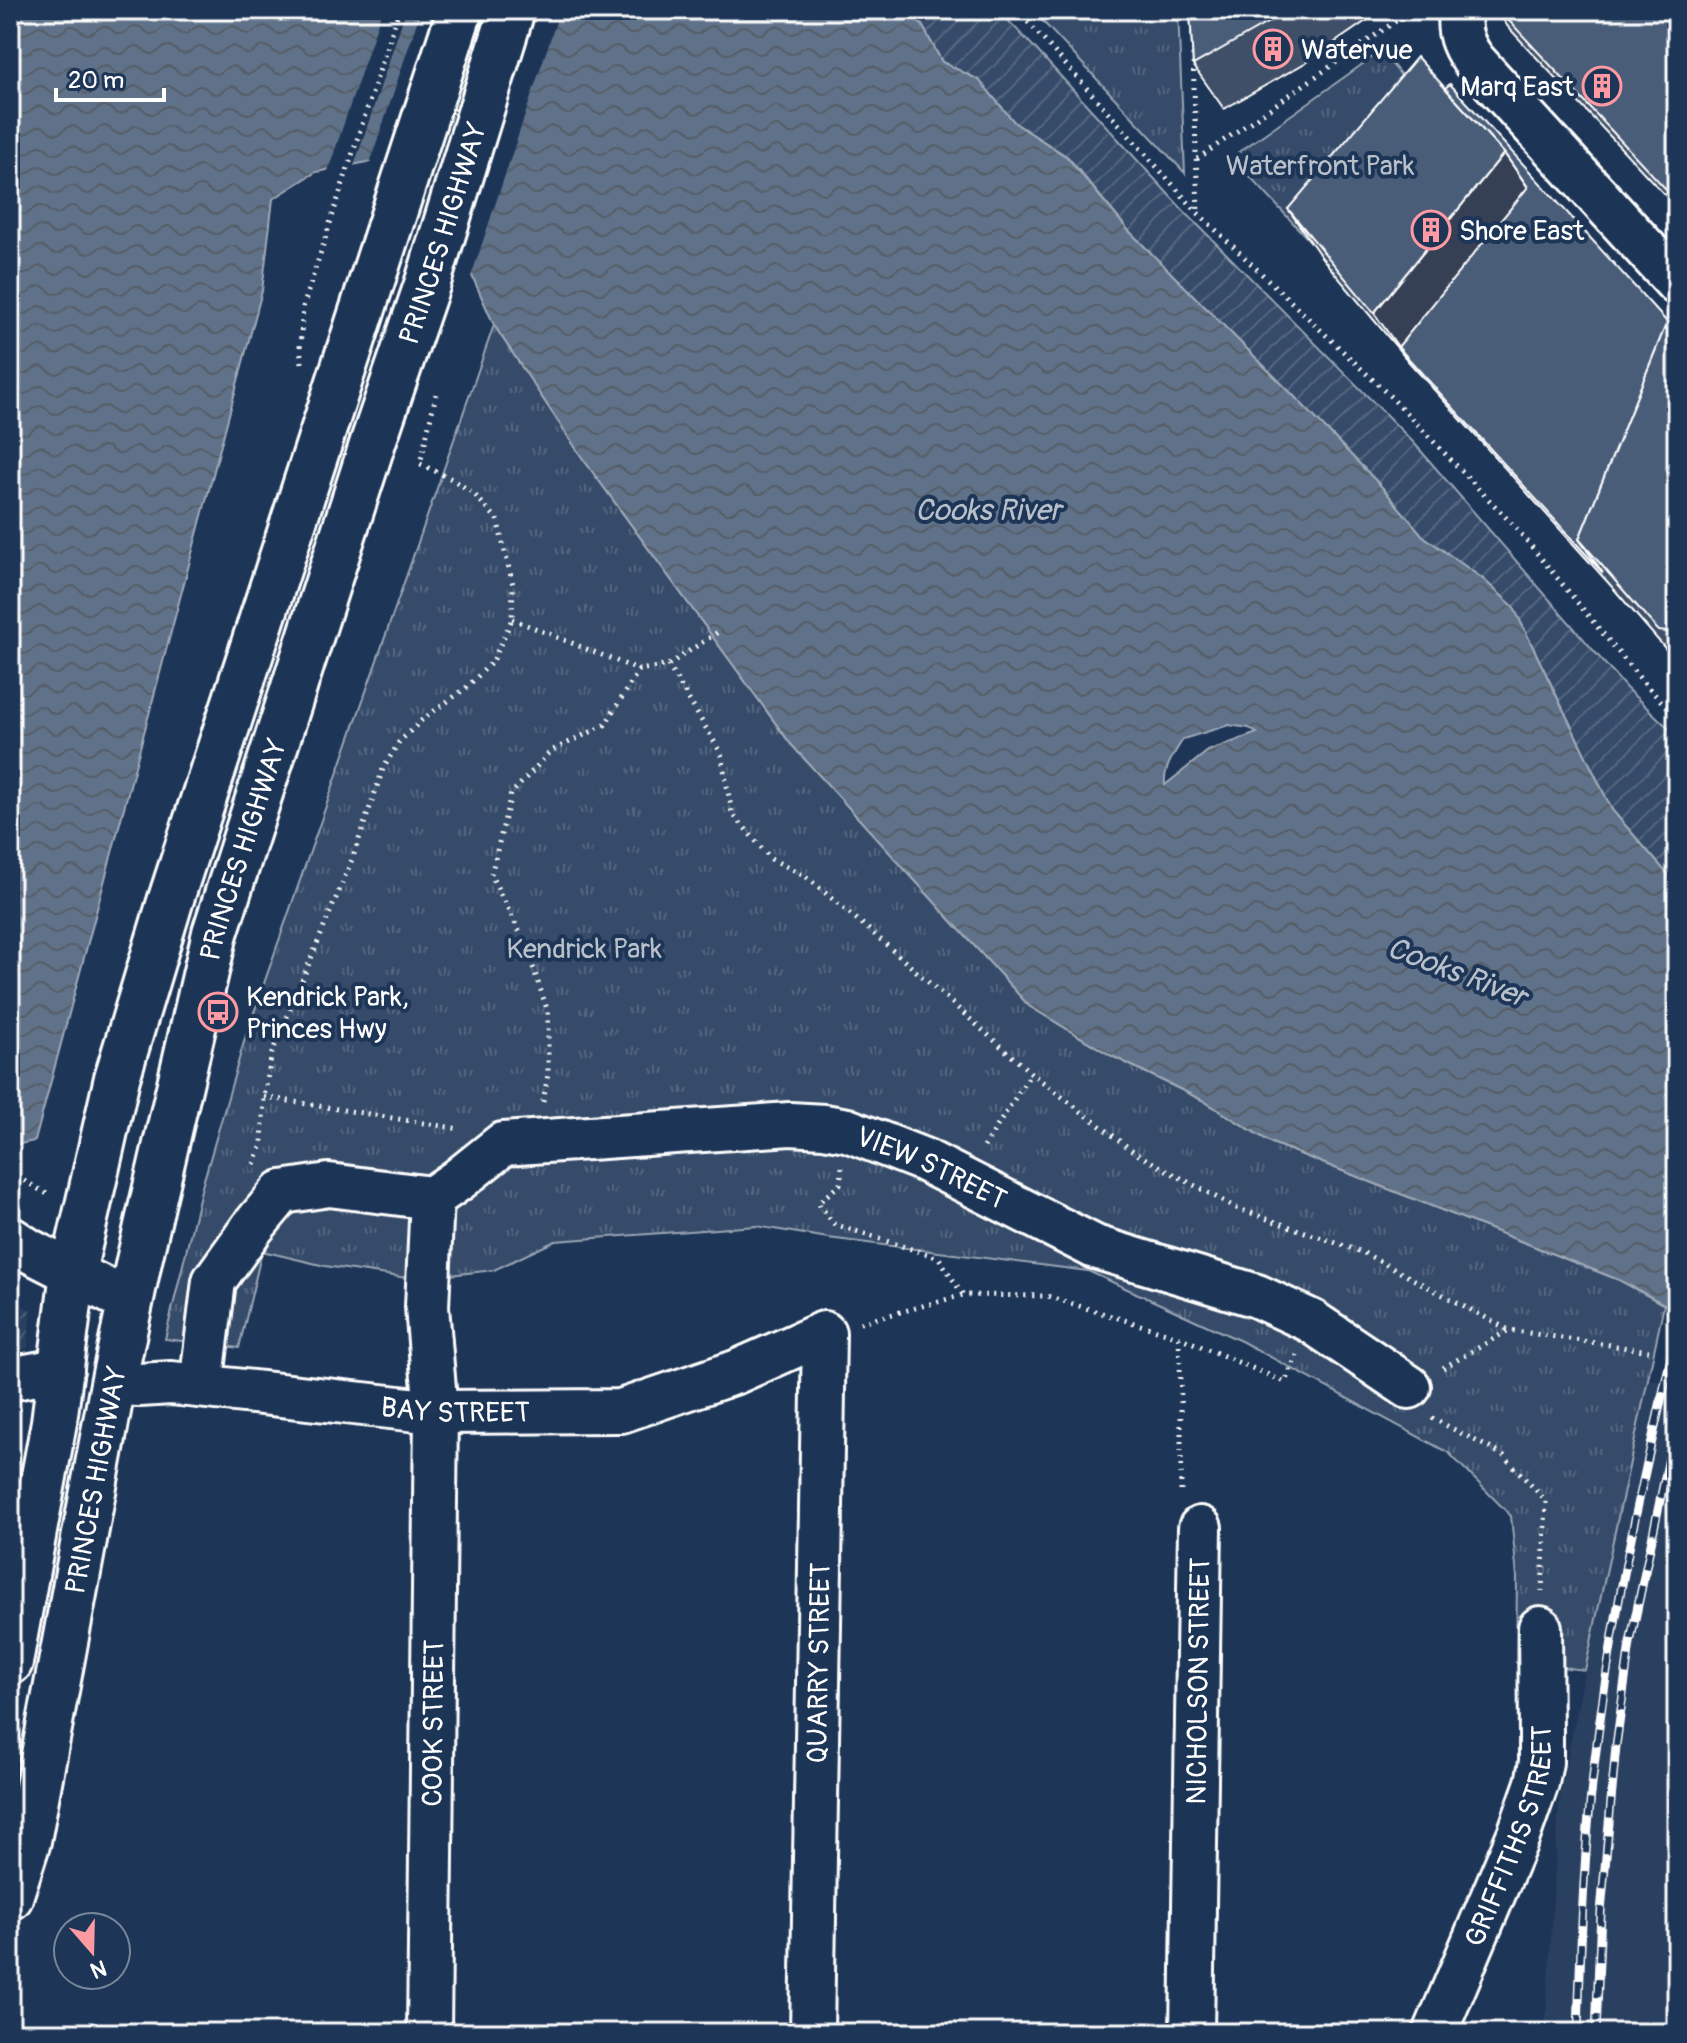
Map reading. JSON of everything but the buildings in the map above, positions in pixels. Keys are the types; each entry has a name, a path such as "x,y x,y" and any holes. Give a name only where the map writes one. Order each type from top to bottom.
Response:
{"highway":[{"name":"PRINCES HIGHWAY","path":"10,1662 62,1369 73,1272 121,1063 170,902 460,10"},
{"name":"PRINCES HIGHWAY","path":"10,1897 28,1841 130,1302 215,933 373,442 428,282 512,10"}],"street":[{"path":"1461,10 1459,29 1467,52 1677,283"},
{"name":"VIEW STREET","path":"519,1143 790,1124 847,1130 924,1160 1095,1247 1257,1296 1311,1321 1421,1403"},
{"path":"201,1386 214,1281 282,1192 329,1185 432,1198 519,1143"},
{"path":"432,1198 427,1307 436,1412"},
{"path":"10,1238 130,1302"},
{"name":"BAY STREET","path":"113,1384 171,1383 436,1412 621,1411 736,1372 806,1341"},
{"name":"QUARRY STREET","path":"806,1341 812,2033"},
{"path":"10,1379 62,1369"},
{"name":"COOK STREET","path":"429,2033 436,1412"},
{"name":"NICHOLSON STREET","path":"1192,2033 1200,1528"},
{"name":"GRIFFITHS STREET","path":"1435,2033 1525,1819 1537,1783 1541,1762 1540,1628"}],"path":[{"path":"303,375 300,348 303,307 399,10"},
{"path":"1017,10 1198,213 1392,398 1506,518 1652,692 1677,714"},
{"path":"1197,159 1406,14 1403,10"},
{"path":"1193,55 1198,213"},
{"path":"251,1173 262,1145 264,1097 272,1053 353,857 383,769 399,742 422,720 466,688 493,661 512,619 513,585 497,519 473,493 420,464"},
{"path":"512,619 639,670 668,665 718,632"},
{"path":"668,665 721,753 732,813 771,859 804,875 1031,1073 1137,1154 1236,1208 1362,1252 1509,1330 1649,1351"},
{"path":"264,1097 472,1131 519,1143 548,1074 548,1012 525,943 491,875 511,794 551,751 605,725 639,670"},
{"path":"964,1180 1031,1073"},
{"path":"10,1173 57,1199"},
{"path":"840,1184 818,1203 834,1224 939,1258 963,1295"},
{"path":"806,1341 963,1295 1047,1296 1179,1337 1285,1382 1311,1321"},
{"path":"1509,1330 1421,1403 1503,1455 1546,1501 1540,1628"},
{"name":"NICHOLSON STREET","path":"1179,1337 1181,1503 1200,1528"}],"shaded area":[{"path":"10,1296 30,1310 28,1348 10,1352"},
{"path":"1648,1379 1677,1386 1677,2033 1545,2033 1559,1802"}],"green space":[{"path":"905,10 998,10 1182,209 1414,443 1626,688 1677,736 1677,885 1612,810 1513,606 1483,579 1423,536 1380,485 1128,230 1068,157 1015,123 979,80 942,62 922,25"},
{"path":"1032,10 1178,10 1185,173"},
{"name":"Waterfront Park","path":"1381,51 1439,121 1319,251 1232,157"},
{"name":"Kendrick Park","path":"494,325 581,456 790,743 1029,1006 1112,1056 1202,1100 1272,1143 1619,1280 1664,1305 1585,1670 1516,1662 1517,1577 1511,1516 1449,1453 1241,1341 1088,1271 756,1226 555,1241 494,1270 414,1279 325,1266 262,1251 239,1348 165,1339 201,1190 246,1035"}],"water":[{"name":"Cooks River","path":"10,10 905,10 922,25 942,62 979,80 1015,123 1067,157 1128,230 1380,485 1423,536 1483,579 1513,606 1612,810 1677,885 1677,1311 1619,1280 1272,1143 1202,1100 1112,1056 1029,1006 790,743 581,456 494,325 436,195 373,161 316,172 273,199 262,291 35,1141 10,1146","holes":["1229,725 1249,728 1257,733 1208,751 1165,785 1168,767 1183,739"]}],"pier":[{"path":"382,10 406,10 353,169 327,174"},
{"path":"421,10 560,10 470,280 433,198 369,166"}],"railway":[{"path":"1578,2033 1586,1851 1604,1691 1631,1536 1677,1332"},
{"path":"1596,2033 1601,1912 1616,1746 1630,1643 1677,1420"}],"place":[{"name":"Watervue","path":"1273,49"},
{"name":"Marq East","path":"1602,86"},
{"name":"Shore East","path":"1431,230"},
{"name":"Kendrick Park, Princes Hwy","path":"218,1012"}]}
